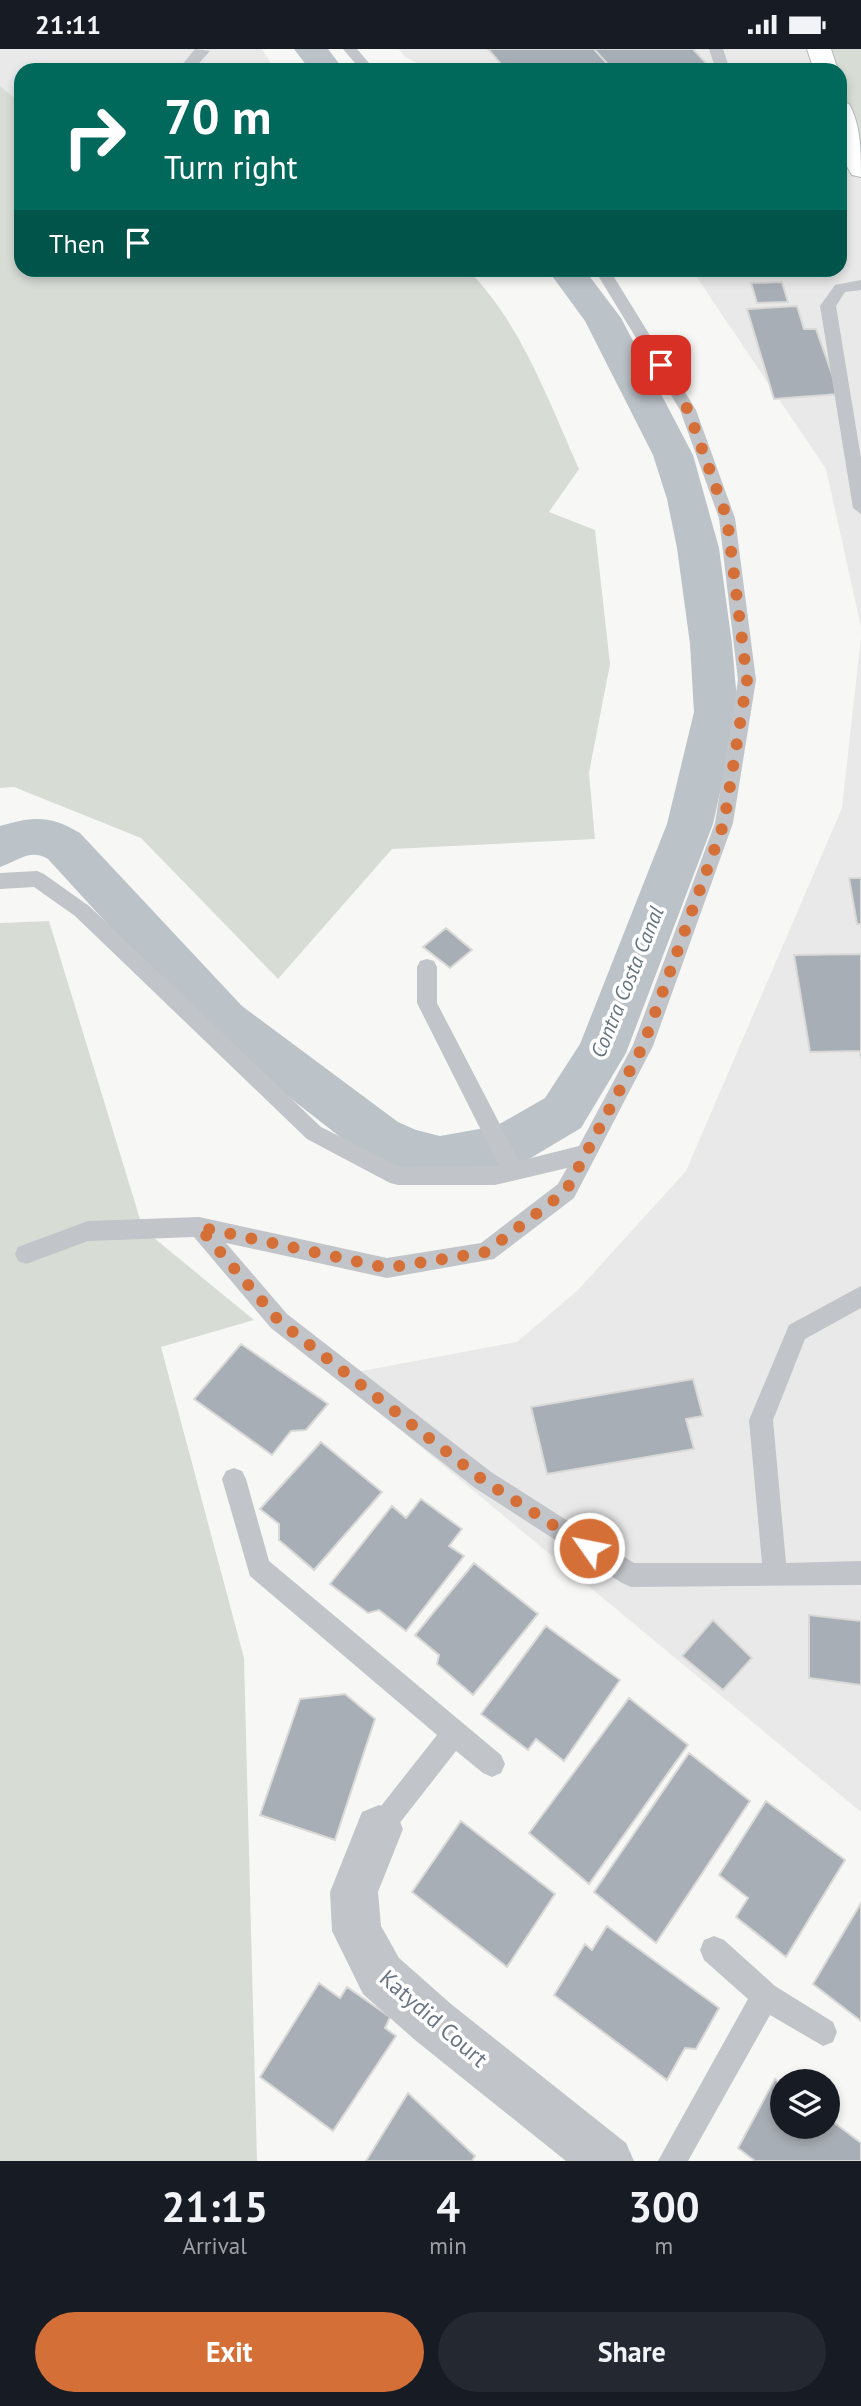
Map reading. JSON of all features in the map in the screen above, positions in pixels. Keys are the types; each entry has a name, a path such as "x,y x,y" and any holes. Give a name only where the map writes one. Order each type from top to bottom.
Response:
{"main road":[{"path":"847,129 861,169"}],"street":[{"name":"Katydid Court","path":"379,1829 354,1892 357,1931 381,1976 433,2022 608,2161"}],"lane":[{"path":"192,63 202,49"},
{"path":"350,49 362,63"},
{"path":"26,1254 88,1231 199,1227 387,1268 486,1252 566,1191 643,1046 724,823 747,680 727,518 723,506 688,410 606,277"},
{"path":"861,285 840,288 828,306 861,508"},
{"path":"0,881 37,879 82,911 314,1133 398,1175 495,1176 585,1154"},
{"path":"427,967 427,1003 513,1171"},
{"path":"199,1227 279,1321 483,1480 631,1575 861,1573"},
{"path":"775,1575 761,1420 797,1332 861,1296"},
{"path":"234,1479 259,1569 492,1764"},
{"path":"379,1829 454,1733"},
{"path":"714,1950 765,1996 822,2032"},
{"path":"672,2161 765,1996"}],"shaded area":[{"path":"0,49 262,49 271,63 14,63 14,97 0,86"},
{"path":"399,49 819,49 824,63 417,63 404,56"},
{"path":"829,49 861,49 861,154 847,109 847,63 833,63"},
{"path":"0,86 14,97 14,277 474,277 518,338 579,469 549,512 595,530 610,664 589,773 595,839 392,849 278,979 141,838 14,787 0,788"},
{"path":"847,129 861,169 861,627 826,469 697,277 847,277"},
{"path":"861,637 861,1812 335,1376 517,1342 578,1290 686,1171 842,808"},
{"path":"49,921 143,1229 254,1320 161,1347 244,1658 257,2161 0,2161 0,923"}],"building":[{"path":"488,49 594,49 607,63 500,63"},
{"path":"594,49 693,49 706,63 607,63"},
{"path":"782,282 788,302 757,303 751,283"},
{"path":"797,306 804,329 816,329 839,394 774,399 747,309"},
{"path":"849,878 861,878 861,924 857,924"},
{"path":"446,928 472,950 450,968 423,947"},
{"path":"861,954 861,1059 860,1051 810,1052 794,955"},
{"path":"241,1344 328,1404 306,1430 291,1431 272,1455 194,1399"},
{"path":"693,1379 703,1416 686,1419 694,1449 547,1474 531,1407"},
{"path":"321,1442 382,1492 314,1570 279,1540 279,1524 260,1509"},
{"path":"421,1499 462,1529 449,1546 464,1556 406,1631 379,1610 368,1613 330,1584 392,1506 406,1518"},
{"path":"474,1563 538,1614 473,1695 437,1664 439,1655 415,1635"},
{"path":"809,1615 861,1621 861,1685 809,1678"},
{"path":"713,1620 752,1658 723,1690 682,1656"},
{"path":"546,1626 620,1680 564,1761 536,1739 528,1750 481,1714"},
{"path":"345,1694 375,1719 335,1840 260,1815 300,1699"},
{"path":"629,1698 688,1745 589,1884 529,1833"},
{"path":"689,1753 750,1801 656,1943 594,1892"},
{"path":"766,1801 845,1860 786,1957 736,1917 748,1898 719,1875"},
{"path":"461,1821 555,1894 507,1967 412,1892"},
{"path":"861,1903 861,2021 813,1984"},
{"path":"607,1926 719,2008 696,2049 685,2048 667,2080 554,1995 585,1944 592,1950"},
{"path":"319,1983 340,1998 347,1987 390,2017 385,2028 396,2036 333,2131 260,2077"},
{"path":"770,2088 770,2139 840,2139 840,2127 861,2143 861,2161 755,2161 738,2148"},
{"path":"408,2093 475,2156 472,2161 366,2161"}],"waterway":[{"name":"Contra Costa Canal","path":"310,49 322,63"},
{"name":"Contra Costa Canal","path":"0,849 16,839 32,835 48,837 64,846 225,1020 380,1138 408,1151 440,1158 506,1146 563,1113 601,1053 690,824 716,712 711,644 698,548 673,455 602,318 571,277"}],"route":[{"path":"589,1548 483,1480 279,1321 199,1227 387,1268 486,1252 566,1191 643,1046 724,823 747,680 727,518 688,410 661,365"}]}
